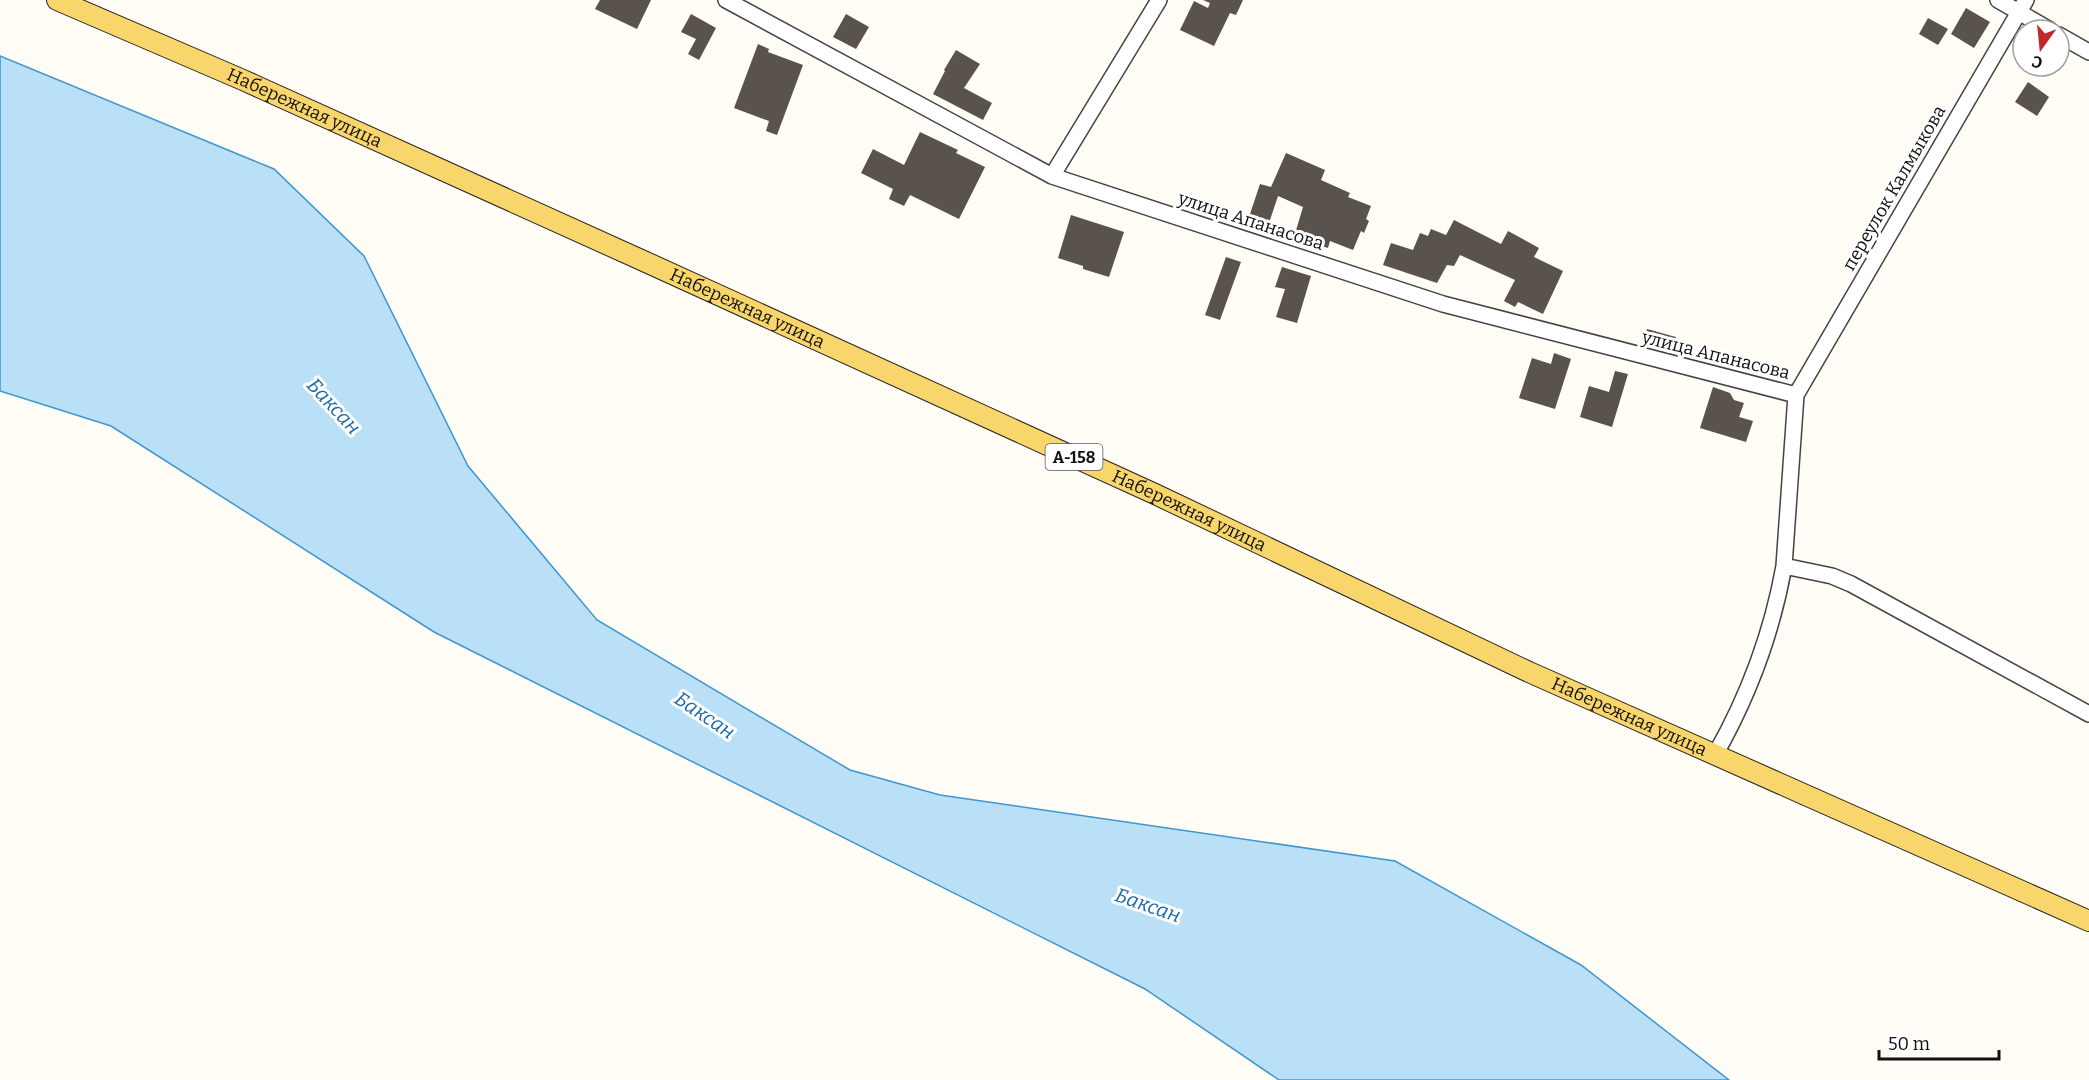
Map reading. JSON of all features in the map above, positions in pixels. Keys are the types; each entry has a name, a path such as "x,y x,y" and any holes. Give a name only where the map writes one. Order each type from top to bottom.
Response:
{"main road":[{"name":"Набережная улица","path":"57,0 243,80 1155,494 1529,672 2089,921"}],"street":[{"name":"улица Апанасова","path":"726,0 1052,176 1443,304 1796,395"},
{"path":"1052,176 1159,0"},
{"path":"1998,0 2022,6 2036,18"},
{"name":"переулок Калмыкова","path":"1796,395 2022,6"},
{"path":"2071,42 2089,52"},
{"path":"1715,755 1751,686 1766,642 1784,566 1796,395"},
{"path":"1784,566 1832,576 1851,584 2089,714"}],"water":[{"name":"Баксан","path":"0,56 274,169 364,256 468,466 597,620 850,770 940,795 1395,861 1581,965 1729,1080 1279,1080 1145,989 434,632 111,426 0,391"}],"building":[{"path":"600,0 651,0 637,29 595,9"},
{"path":"1203,0 1243,0 1236,15 1230,13 1214,46 1180,30 1194,1 1208,8 1210,3"},
{"path":"1966,8 1990,22 1974,48 1951,34"},
{"path":"691,14 716,28 699,60 688,54 696,39 681,32"},
{"path":"846,14 869,27 856,49 833,37"},
{"path":"1928,18 1948,29 1938,45 1919,34"},
{"path":"758,44 769,49 768,52 803,65 777,135 766,131 769,121 734,108"},
{"path":"956,50 980,64 964,88 992,103 983,120 933,94"},
{"path":"2028,82 2049,97 2037,116 2015,102"},
{"path":"920,132 958,150 956,153 985,167 959,219 910,195 904,206 889,199 893,189 861,173 873,149 904,165"},
{"path":"1286,153 1325,170 1321,180 1350,193 1348,197 1371,206 1366,219 1369,221 1364,233 1361,231 1353,250 1330,241 1328,248 1294,237 1303,207 1278,196 1268,226 1248,220 1260,184 1271,187"},
{"path":"1071,215 1124,232 1109,277 1058,258"},
{"path":"1454,220 1501,244 1508,231 1539,248 1534,257 1563,271 1543,314 1518,302 1515,307 1504,301 1515,280 1460,255 1454,266 1447,265 1437,283 1383,265 1391,243 1413,250 1420,233 1428,236 1431,229 1446,235"},
{"path":"1226,257 1241,262 1220,320 1205,315"},
{"path":"1282,267 1311,276 1297,323 1276,317 1285,289 1275,287"},
{"path":"1647,329 1676,337 1673,350 1643,342"},
{"path":"1554,353 1571,359 1555,409 1519,398 1532,358 1551,364"},
{"path":"1615,371 1628,374 1612,427 1580,417 1589,386 1609,392"},
{"path":"1713,387 1730,393 1734,400 1744,403 1739,417 1753,421 1746,442 1700,428"}]}
